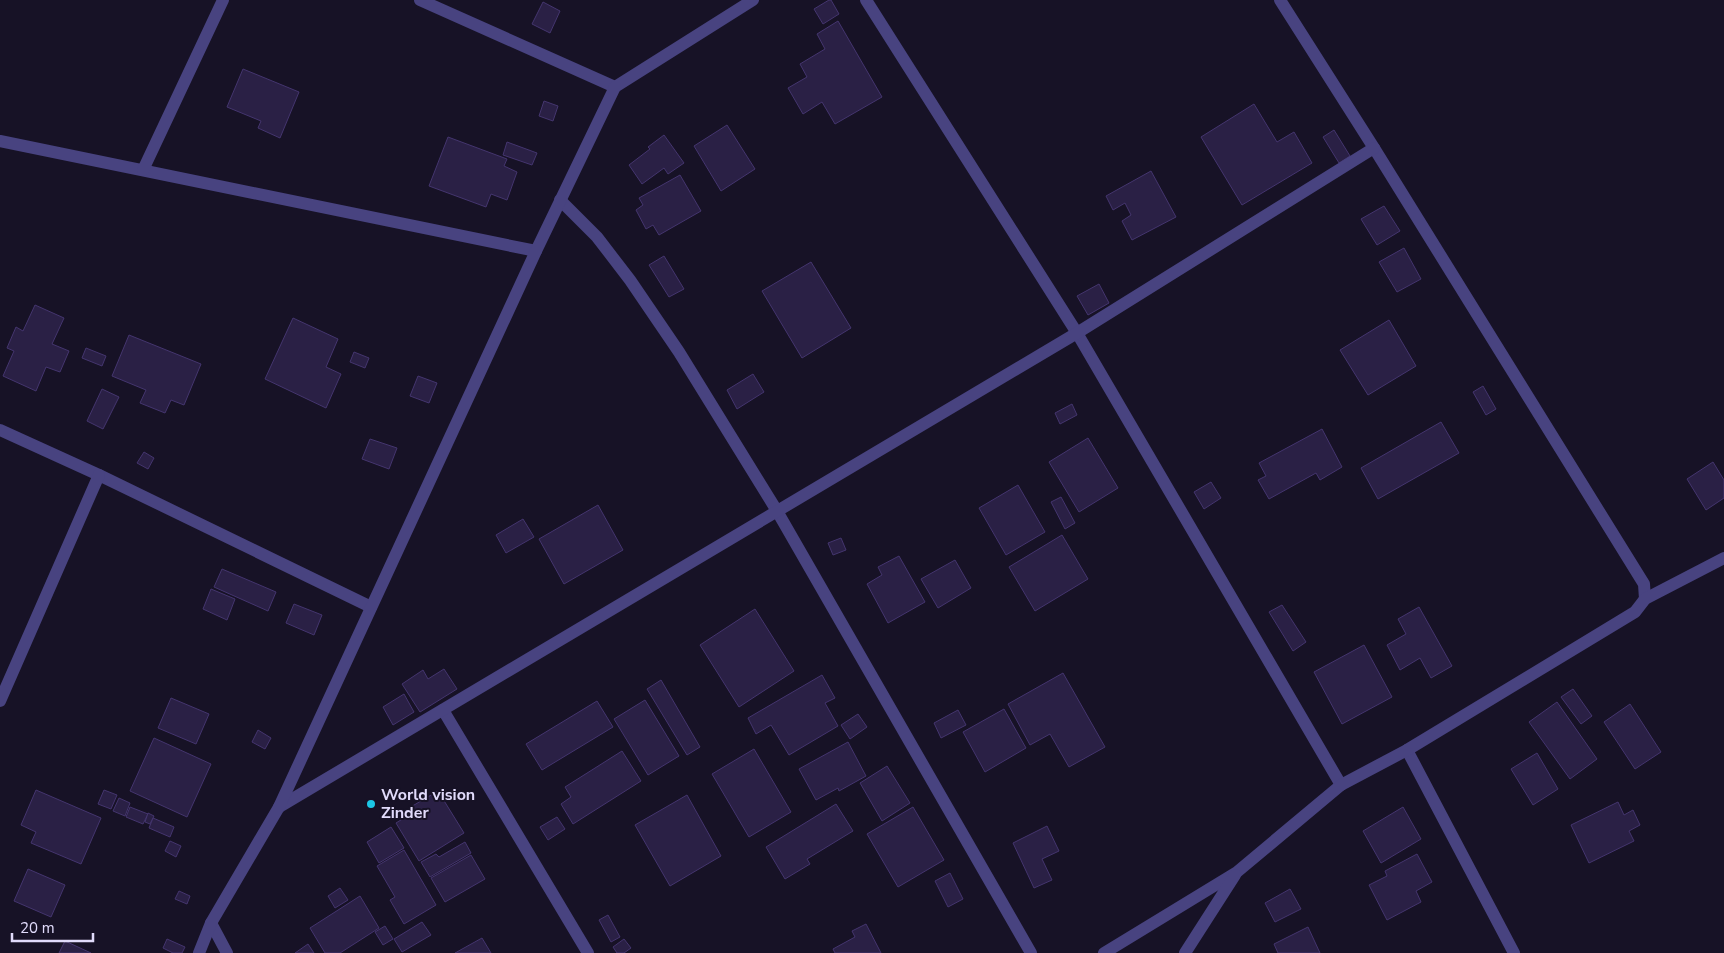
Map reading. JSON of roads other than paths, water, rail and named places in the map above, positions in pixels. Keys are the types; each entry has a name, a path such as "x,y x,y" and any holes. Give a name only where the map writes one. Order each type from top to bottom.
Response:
{"street":[{"path":"143,170 223,0"},
{"path":"420,0 615,87"},
{"path":"199,953 211,923 279,807 536,251 615,87 753,0"},
{"path":"866,0 1077,333 1341,786"},
{"path":"1280,0 1644,584 1645,599"},
{"path":"0,141 536,251"},
{"path":"279,807 1077,333 1374,148"},
{"path":"560,200 597,237 630,280 679,352 777,511 1031,953"},
{"path":"0,430 99,475 371,607"},
{"path":"0,701 99,475"},
{"path":"1104,953 1237,872 1341,786 1407,750 1635,612 1645,599 1724,558"},
{"path":"443,710 588,953"},
{"path":"1407,750 1514,953"},
{"path":"1185,953 1237,872"},
{"path":"211,923 227,953"}],"place":[{"name":"World vision Zinder","path":"371,804"}]}
